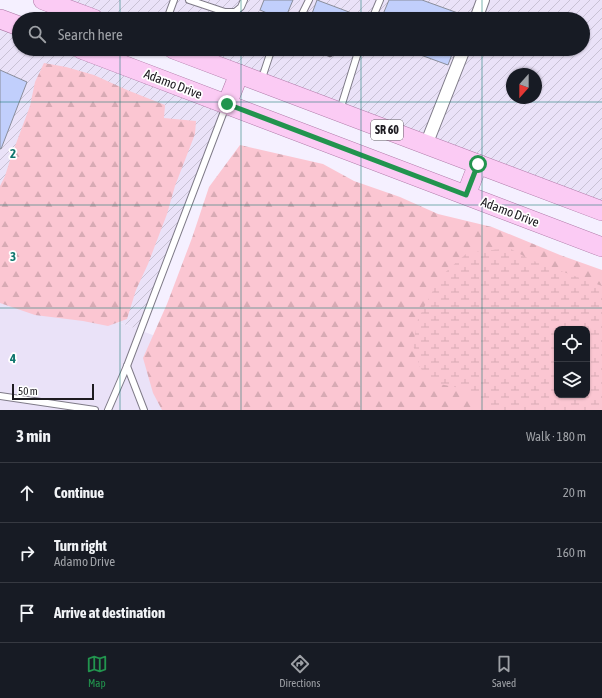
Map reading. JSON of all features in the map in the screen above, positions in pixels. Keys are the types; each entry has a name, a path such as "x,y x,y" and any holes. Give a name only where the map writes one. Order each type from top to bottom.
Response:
{"main road":[{"path":"44,0 74,8 81,12"},
{"path":"0,19 12,23"},
{"name":"Adamo Drive","path":"99,56 602,247"},
{"name":"SR 60","path":"191,56 602,211"},
{"path":"227,104 239,74"},
{"path":"466,195 478,164"}],"street":[{"path":"479,12 483,0"},
{"path":"426,145 461,56"}],"lane":[{"path":"170,12 174,0"},
{"path":"189,0 226,12 235,12 244,0"},
{"path":"303,12 309,0"},
{"path":"375,12 380,0"},
{"path":"260,82 269,56"},
{"path":"339,112 357,56"},
{"path":"108,410 127,366 227,104"},
{"path":"127,366 144,410"},
{"path":"0,396 57,407 95,410"}],"shaded area":[{"path":"60,0 602,0 602,204 208,56 590,56 590,12 92,12"},
{"path":"0,21 12,25 12,56 96,56 224,102 139,330 81,307 0,278"},
{"path":"0,278 166,340 203,410 0,410"}],"green space":[{"path":"44,63 66,67 94,75 165,105 164,118 196,121 195,134 175,186 167,214 148,264 136,290 127,319 108,326 83,321 35,315 0,303 0,186 30,106 35,82"},
{"path":"240,145 323,164 354,181 400,197 438,214 492,227 560,255 602,270 602,410 162,410 153,393 143,358 167,304 192,238 209,187"},
{"path":"509,248 531,260 602,286 602,410 489,410 465,389 429,382 420,367 413,345 418,319 440,277 467,253"}],"building":[{"path":"264,0 293,0 288,12 265,12 260,10"},
{"path":"317,0 349,12 313,12"},
{"path":"389,0 422,0 455,12 384,12"},
{"path":"423,56 451,56 448,65"},
{"path":"0,70 27,82 1,149 0,148"}],"route":[{"path":"227,104 466,195 478,164"}]}
